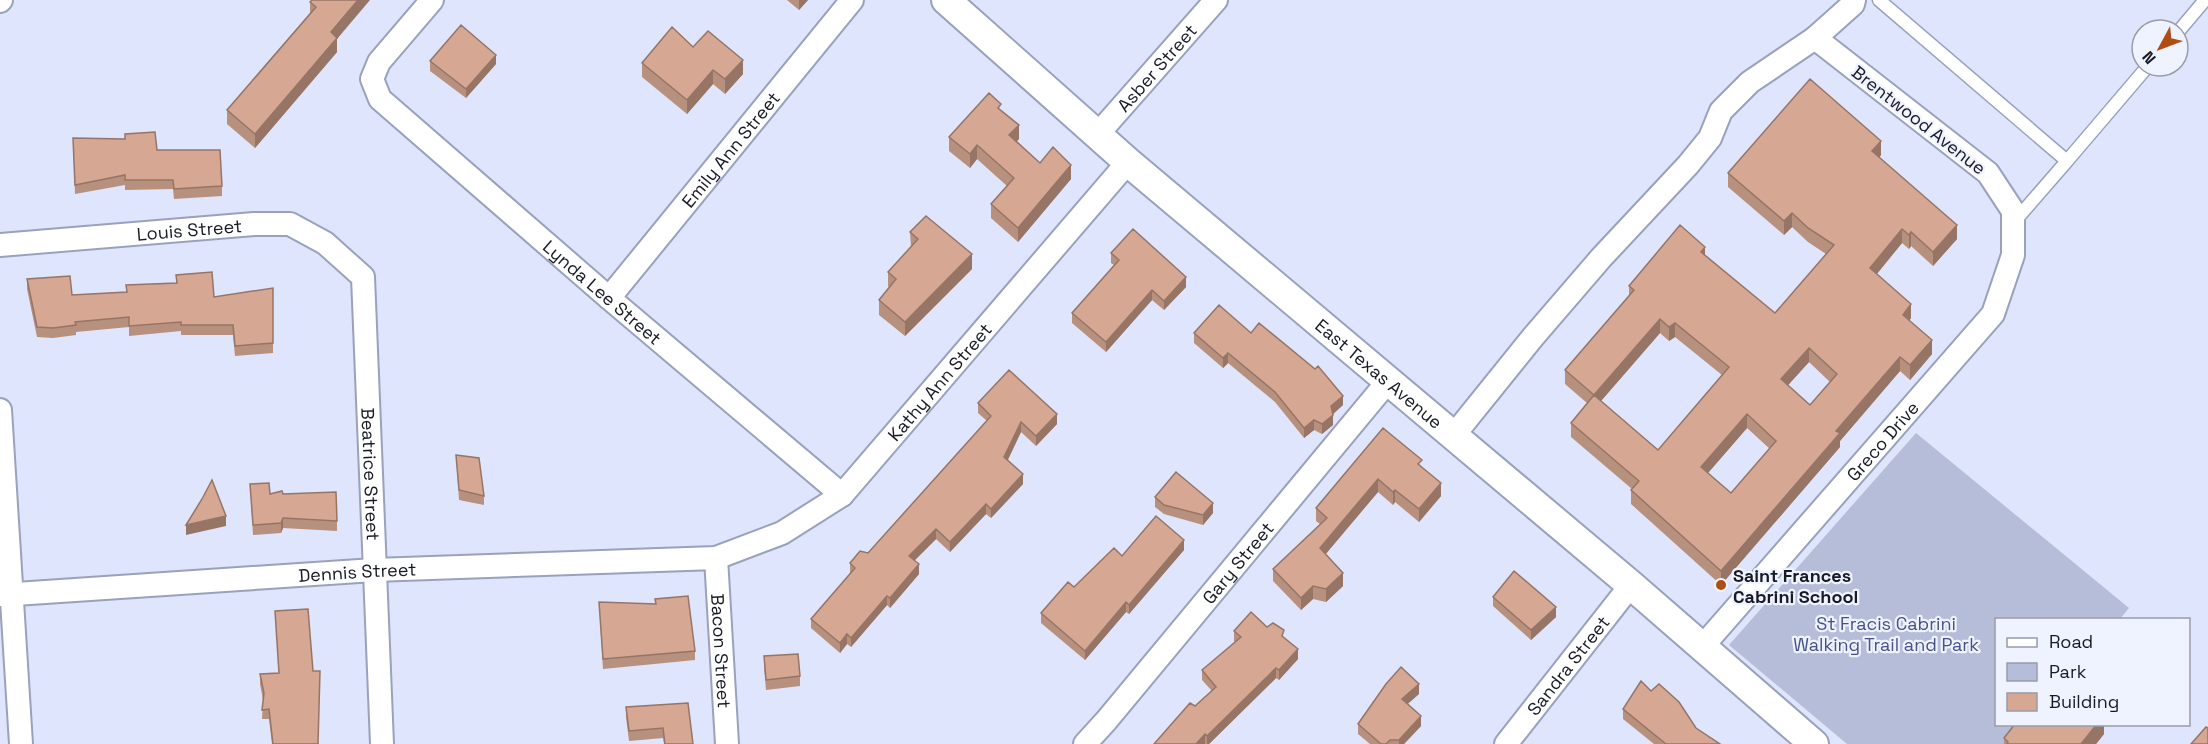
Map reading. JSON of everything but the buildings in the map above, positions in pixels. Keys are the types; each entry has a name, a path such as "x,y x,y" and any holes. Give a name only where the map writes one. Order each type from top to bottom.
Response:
{"street":[{"name":"Lynda Lee Street","path":"432,0 379,62 372,79 380,99 609,298 842,495"},
{"name":"Emily Ann Street","path":"609,298 852,0"},
{"name":"East Texas Avenue","path":"946,0 1128,162 1631,585 1814,744"},
{"name":"Asber Street","path":"1097,135 1216,0"},
{"path":"1454,435 1533,337 1601,258 1689,165 1710,138 1721,111 1750,82 1815,38 1853,4 1854,0"},
{"name":"Brentwood Avenue","path":"1815,38 1988,173 2013,217"},
{"name":"Kathy Ann Street","path":"716,558 782,533 842,495 1128,162"},
{"name":"Greco Drive","path":"1702,647 1993,314 2013,255 2013,217"},
{"name":"Louis Street","path":"0,245 254,224 290,224 325,243 363,277"},
{"name":"Beatrice Street","path":"363,277 382,744"},
{"name":"Gary Street","path":"1084,744 1106,721 1389,380"},
{"path":"0,410 7,594 21,744"},
{"name":"Dennis Street","path":"7,594 375,570 716,558"},
{"name":"Bacon Street","path":"716,558 727,744"},
{"name":"Sandra Street","path":"1506,744 1631,585"}],"lane":[{"path":"1879,0 2067,161"},
{"path":"2190,18 2205,0"},
{"path":"2013,217 2067,161 2138,78"}],"green space":[{"name":"St Fracis Cabrini Walking Trail and Park","path":"1916,433 2129,608 2121,618 1995,618 1995,726 2030,726 2014,744 1847,744 1729,645"}],"place":[{"name":"Saint Frances Cabrini School","path":"1721,585"}]}
